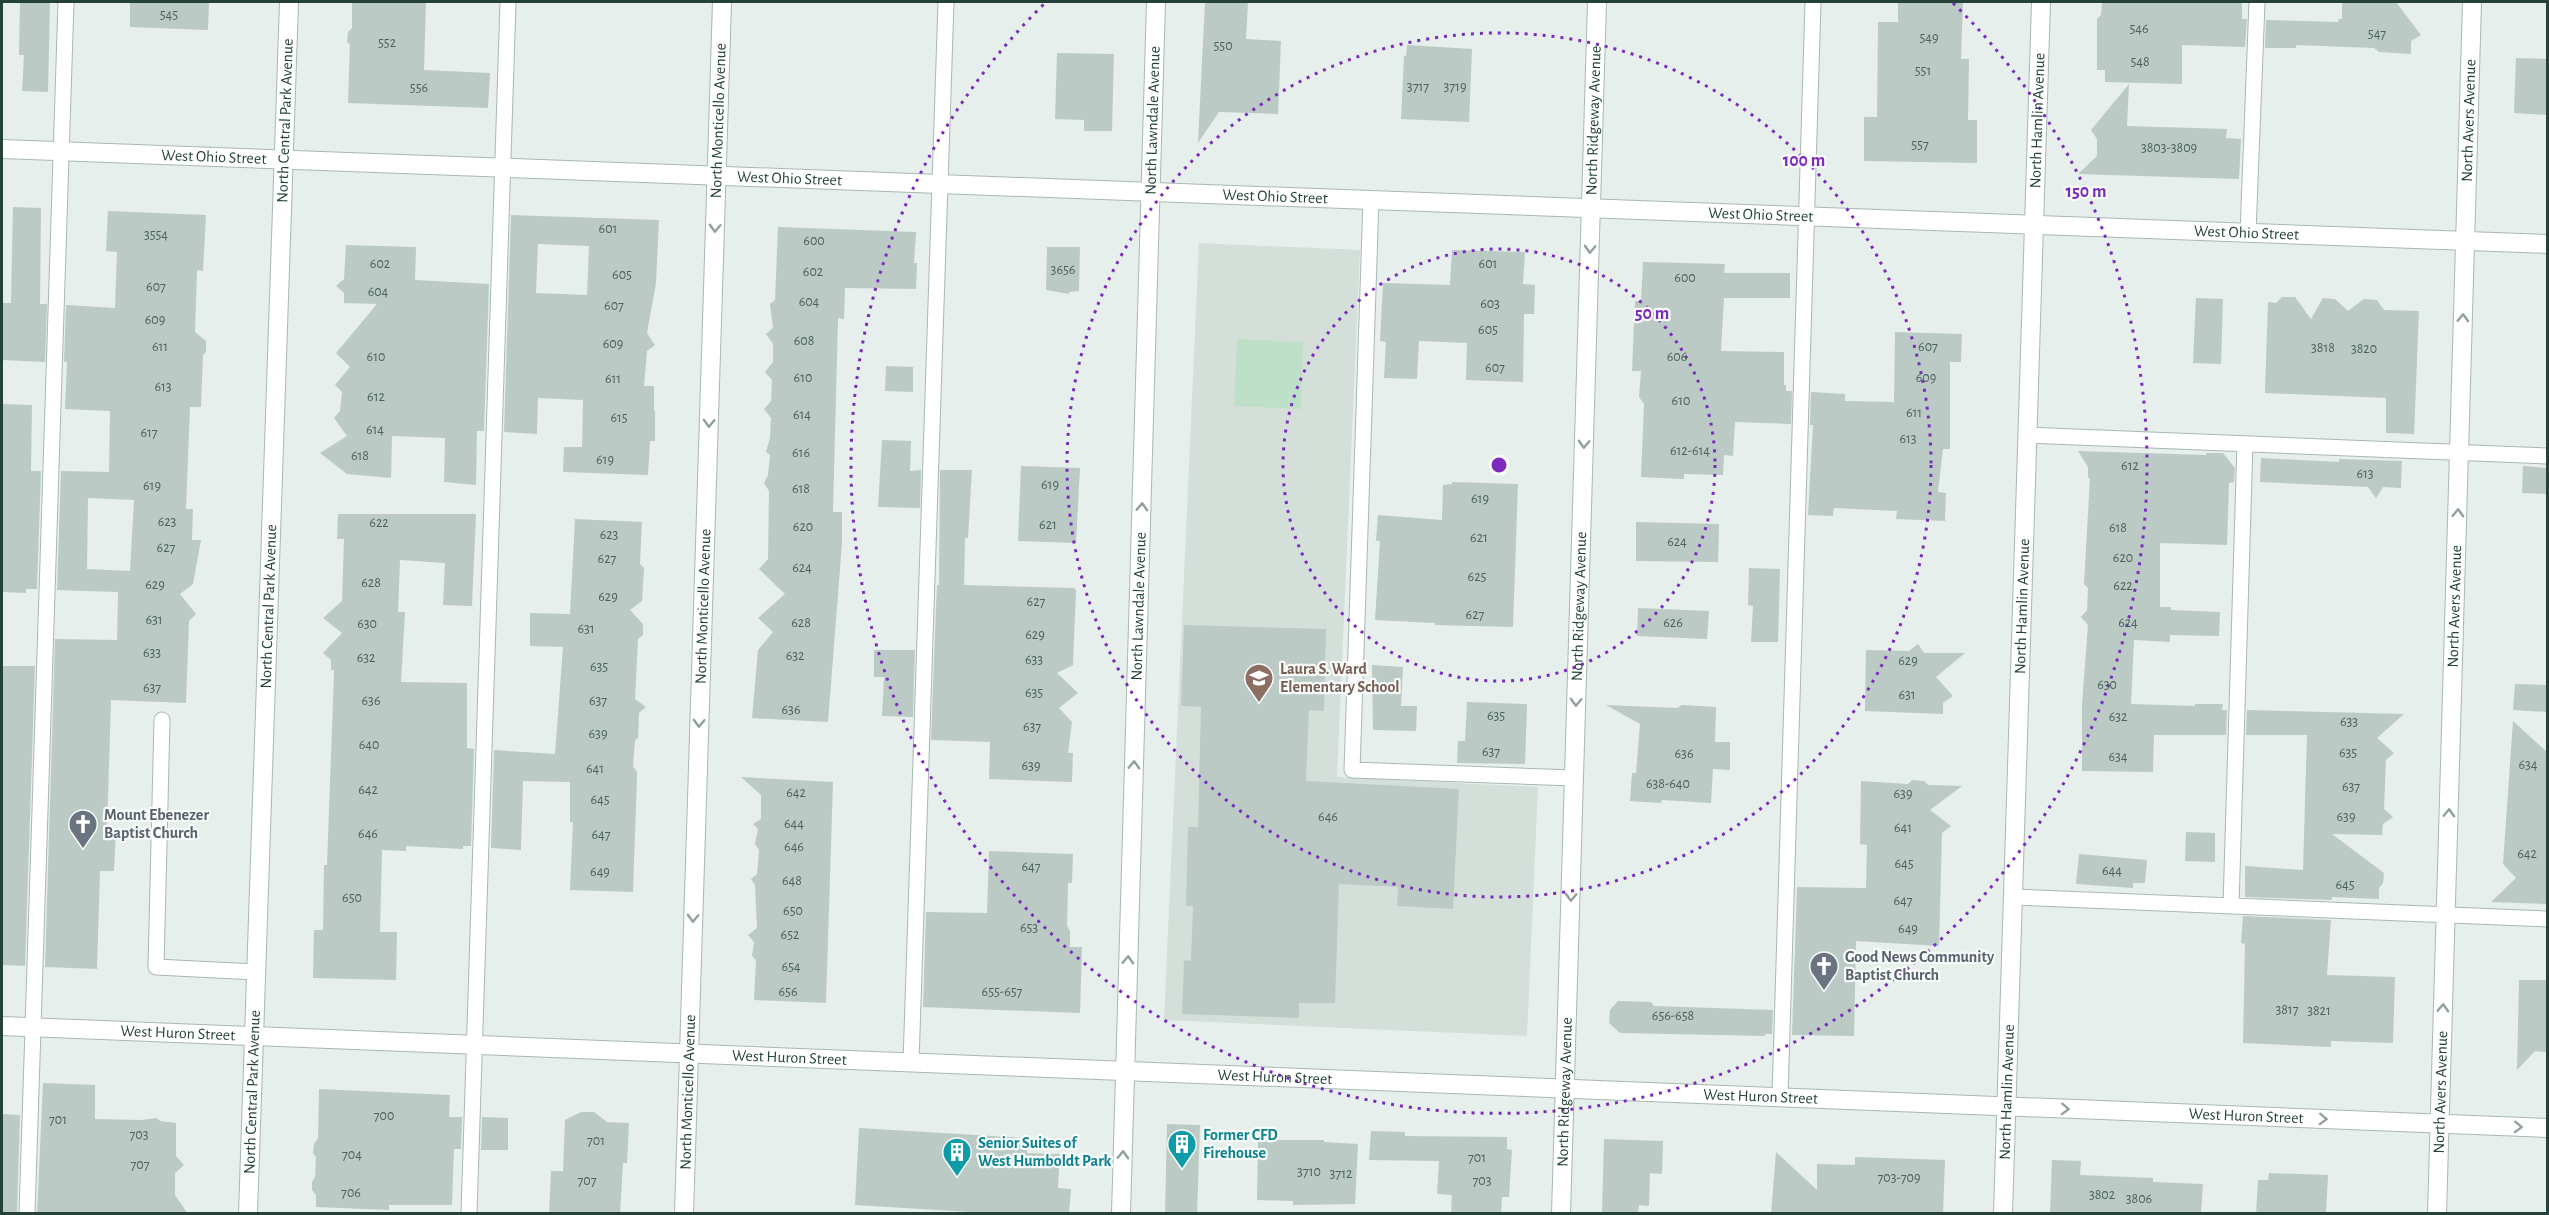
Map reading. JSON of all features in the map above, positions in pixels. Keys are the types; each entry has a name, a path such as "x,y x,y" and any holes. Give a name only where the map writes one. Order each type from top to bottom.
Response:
{"street":[{"name":"North Central Park Avenue","path":"248,1214 290,2"},
{"name":"North Monticello Avenue","path":"684,1214 722,2"},
{"name":"North Lawndale Avenue","path":"1121,1214 1156,2"},
{"name":"North Ridgeway Avenue","path":"1561,1214 1598,2"},
{"name":"North Hamlin Avenue","path":"2003,1214 2041,2"},
{"name":"North Avers Avenue","path":"2437,1214 2472,2"},
{"name":"West Ohio Street","path":"2,148 2547,244"},
{"name":"West Huron Street","path":"2,1026 2547,1128"}],"lane":[{"path":"27,1214 66,2"},
{"path":"469,1214 508,2"},
{"path":"911,1063 946,2"},
{"path":"1780,1097 1813,2"},
{"path":"2248,233 2257,2"},
{"path":"1371,200 1352,770 1574,778"},
{"path":"2028,435 2547,456"},
{"path":"2231,906 2245,444"},
{"path":"162,720 156,967 256,972"},
{"path":"2013,897 2547,919"}],"shaded area":[{"name":"Laura S. Ward Elementary School","path":"1199,243 1360,250 1337,777 1538,787 1527,1036 1164,1020"}],"green space":[{"path":"1237,339 1303,342 1301,409 1234,406"}],"building":[{"path":"20,2 50,2 48,92 22,91 24,55 19,55"},
{"path":"130,2 209,2 208,30 130,27"},
{"path":"352,2 426,2 424,70 490,73 488,108 348,103 350,44 347,42 348,32 352,28"},
{"path":"1205,2 1248,2 1246,39 1281,41 1278,114 1219,112 1198,143"},
{"path":"1898,2 1963,2 1961,59 1969,59 1968,120 1977,120 1977,163 1864,161 1864,117 1877,117 1878,22 1898,22"},
{"path":"2102,2 2242,2 2242,19 2247,19 2245,47 2182,45 2182,84 2105,82 2105,70 2097,70 2097,19 2101,15"},
{"path":"2342,2 2396,2 2421,35 2411,41 2411,54 2379,52 2374,48 2296,45 2296,48 2265,48 2266,20 2338,22 2342,19"},
{"path":"1407,45 1472,49 1469,122 1401,119 1404,56 1406,56"},
{"path":"1057,53 1114,54 1112,131 1084,131 1084,120 1055,119"},
{"path":"2516,58 2547,59 2547,115 2514,113"},
{"path":"2129,84 2127,126 2227,129 2226,138 2241,139 2239,179 2078,174 2097,156 2097,139 2091,130"},
{"path":"13,207 41,208 40,304 47,304 45,362 2,360 2,303 11,303"},
{"path":"108,211 206,215 203,271 197,270 195,332 206,341 206,352 203,355 201,407 190,407 186,509 193,509 192,540 201,540 193,584 180,594 196,614 189,621 186,703 111,700 107,829 116,829 114,871 100,871 97,969 45,967 55,639 117,640 118,592 57,590 61,471 109,472 110,411 65,409 67,362 64,362 66,305 115,308 117,252 106,251","holes":["88,498 134,500 130,571 87,569"]},
{"path":"511,215 659,220 656,283 647,333 655,345 647,351 644,386 654,386 655,441 650,441 648,475 563,472 564,447 582,447 583,400 538,398 537,434 504,432","holes":["538,244 589,246 587,295 536,293"]},
{"path":"778,227 916,232 914,263 917,263 916,289 845,288 844,319 838,318 833,512 842,512 842,543 828,722 752,718 758,650 773,632 758,618 785,594 759,569 768,559 769,491 764,483 768,475 770,455 766,452 770,438 771,418 764,409 771,401 772,380 765,372 773,362 773,344 766,334 773,328 770,304 775,300"},
{"path":"346,245 416,247 415,280 489,284 484,431 477,431 476,485 444,482 445,438 392,436 391,478 347,474 320,453 347,436 334,418 340,411 342,392 335,385 350,367 336,353 377,304 344,303 344,293 336,286 344,279"},
{"path":"1047,247 1080,247 1079,291 1069,292 1069,294 1046,290"},
{"path":"1452,250 1525,252 1523,284 1535,285 1534,314 1524,314 1523,382 1466,380 1467,343 1419,341 1417,379 1384,378 1386,342 1380,341 1383,283 1450,285"},
{"path":"1643,262 1725,264 1724,273 1790,273 1790,298 1724,298 1721,351 1784,352 1784,385 1786,385 1786,391 1792,391 1791,424 1735,422 1733,456 1724,455 1723,475 1684,474 1684,479 1641,477 1644,404 1639,397 1641,371 1632,371 1635,301 1641,301"},
{"path":"2282,297 2295,297 2311,319 2323,298 2335,299 2348,311 2364,299 2377,300 2384,310 2419,311 2414,434 2386,433 2386,398 2265,393 2268,302 2276,303"},
{"path":"2196,298 2223,299 2221,364 2193,363"},
{"path":"1895,332 1962,334 1961,362 1950,362 1950,449 1943,449 1938,492 1946,493 1945,521 1896,519 1897,511 1834,508 1833,516 1808,515 1813,425 1810,425 1811,392 1845,394 1845,401 1894,402"},
{"path":"886,366 913,367 913,392 885,391"},
{"path":"2,404 32,405 31,471 41,471 37,589 26,589 26,593 2,592"},
{"path":"882,440 911,441 910,471 921,470 920,508 878,507"},
{"path":"2078,451 2206,455 2206,453 2223,453 2235,468 2234,482 2229,483 2227,545 2160,543 2160,607 2171,607 2171,610 2220,612 2219,636 2170,635 2170,642 2134,640 2131,704 2195,706 2195,704 2223,704 2222,710 2227,710 2226,735 2154,735 2153,772 2082,771 2082,704 2088,625 2081,617 2087,610 2088,588 2084,584 2090,478 2088,478 2088,467"},
{"path":"2261,458 2339,462 2339,459 2402,461 2401,488 2383,487 2376,498 2368,487 2260,482"},
{"path":"1021,466 1080,468 1076,543 1018,541"},
{"path":"2523,466 2547,468 2547,494 2522,493"},
{"path":"940,470 972,470 968,538 965,538 964,585 1074,588 1076,590 1073,665 1057,673 1078,693 1059,708 1072,722 1068,753 1073,753 1072,782 989,779 990,742 931,740 937,585 939,585"},
{"path":"1452,482 1518,484 1513,627 1435,625 1435,623 1375,620 1380,541 1376,541 1378,515 1442,520 1443,485 1452,484"},
{"path":"338,514 476,514 472,606 443,605 445,563 400,560 398,612 405,612 401,682 467,683 467,748 474,749 471,846 463,846 463,849 406,846 406,851 382,850 380,932 397,932 396,980 313,978 314,930 323,930 334,670 331,670 331,660 323,653 342,633 323,618 342,601 344,539 337,539"},
{"path":"575,519 642,522 640,564 644,568 642,601 630,610 643,624 643,635 638,639 635,699 646,707 639,713 633,767 637,772 637,777 633,892 570,890 573,822 570,822 570,782 523,781 521,850 491,848 494,750 555,754 563,647 530,646 530,613 570,614"},
{"path":"1636,522 1719,524 1718,562 1636,561"},
{"path":"1749,568 1780,569 1778,642 1751,642 1753,606 1748,605"},
{"path":"1638,608 1709,611 1707,639 1637,636"},
{"path":"1184,625 1326,629 1324,711 1309,710 1306,781 1459,789 1453,909 1397,906 1398,887 1339,884 1335,1003 1299,1003 1299,1018 1182,1014 1184,960 1191,961 1193,906 1186,906 1188,827 1198,827 1201,707 1181,706"},
{"path":"1918,644 1924,653 1965,653 1936,677 1953,696 1943,703 1943,714 1865,711 1866,650 1909,651"},
{"path":"874,650 915,650 913,717 882,716 884,677 874,677"},
{"path":"1372,665 1403,667 1401,706 1417,706 1416,731 1373,730"},
{"path":"2,666 35,666 25,966 2,965"},
{"path":"2515,684 2547,685 2547,712 2513,710"},
{"path":"1467,702 1527,704 1525,764 1457,763 1458,741 1465,741"},
{"path":"1606,705 1716,707 1715,742 1730,742 1730,770 1713,769 1711,803 1630,801 1632,773 1636,773 1640,724"},
{"path":"2247,710 2404,714 2377,738 2394,753 2386,760 2384,809 2393,817 2383,824 2382,835 2332,834 2384,873 2383,883 2379,888 2379,899 2245,897 2245,866 2303,870 2307,735 2246,735"},
{"path":"2513,721 2547,752 2547,904 2491,902 2516,878 2503,864"},
{"path":"741,777 833,782 826,1003 754,1000 756,960 752,956 754,942 748,935 757,928 755,885 751,879 757,874 759,850 755,844 758,829 753,824 761,819 761,795"},
{"path":"1912,780 1924,781 1928,785 1962,786 1930,810 1951,826 1942,833 1939,946 1856,941 1854,1036 1792,1035 1797,887 1866,888 1867,845 1860,844 1861,781 1908,784"},
{"path":"2186,832 2215,833 2215,862 2185,861"},
{"path":"989,851 1073,854 1072,883 1068,883 1067,926 1070,931 1070,947 1082,947 1080,1013 923,1007 926,912 987,913"},
{"path":"2079,854 2147,860 2145,883 2133,883 2133,888 2076,884"},
{"path":"2243,916 2331,920 2327,975 2395,977 2393,1043 2331,1041 2331,1047 2243,1043 2245,944 2241,943"},
{"path":"2519,980 2547,980 2546,1052 2535,1051 2517,1070"},
{"path":"1618,1001 1651,1002 1654,1006 1773,1010 1772,1034 1765,1034 1765,1036 1620,1033 1609,1023 1610,1010"},
{"path":"43,1083 95,1085 95,1119 157,1118 160,1121 176,1123 176,1156 184,1165 175,1173 175,1195 188,1214 37,1214"},
{"path":"319,1089 450,1095 449,1117 462,1117 461,1149 454,1149 452,1205 389,1205 389,1210 316,1207 316,1195 312,1190 312,1182 315,1177 314,1144 318,1138"},
{"path":"581,1112 594,1112 607,1122 629,1123 627,1163 623,1163 620,1214 549,1214 551,1171 563,1171 565,1120"},
{"path":"2,1114 20,1115 17,1214 2,1214"},
{"path":"482,1117 508,1118 508,1150 481,1150"},
{"name":"Former CFD Firehouse","path":"1167,1124 1200,1125 1197,1214 1165,1214"},
{"name":"Senior Suites of West Humboldt Park","path":"859,1128 1028,1138 1027,1153 1060,1154 1058,1188 1071,1189 1069,1214 1003,1214 855,1205"},
{"path":"1371,1131 1405,1132 1405,1136 1507,1137 1507,1149 1512,1150 1509,1197 1502,1197 1501,1214 1451,1214 1452,1195 1437,1194 1439,1161 1369,1160"},
{"path":"1604,1139 1663,1141 1662,1174 1650,1173 1649,1206 1639,1205 1638,1214 1602,1214"},
{"path":"1258,1140 1324,1140 1324,1142 1358,1144 1355,1204 1293,1205 1293,1201 1257,1200"},
{"path":"1776,1152 1817,1190 1817,1164 1855,1165 1855,1157 1945,1160 1943,1214 1771,1214"},
{"path":"2052,1160 2081,1161 2080,1175 2153,1178 2153,1182 2203,1184 2201,1214 2050,1214"},
{"path":"2269,1173 2328,1175 2326,1214 2256,1214 2258,1180 2268,1180"}],"place":[{"name":"Laura S. Ward Elementary School","path":"1259,704"},
{"name":"Mount Ebenezer Baptist Church","path":"83,850"},
{"name":"Good News Community Baptist Church","path":"1824,992"},
{"name":"Former CFD Firehouse","path":"1182,1170"},
{"name":"Senior Suites of West Humboldt Park","path":"957,1178"}]}
